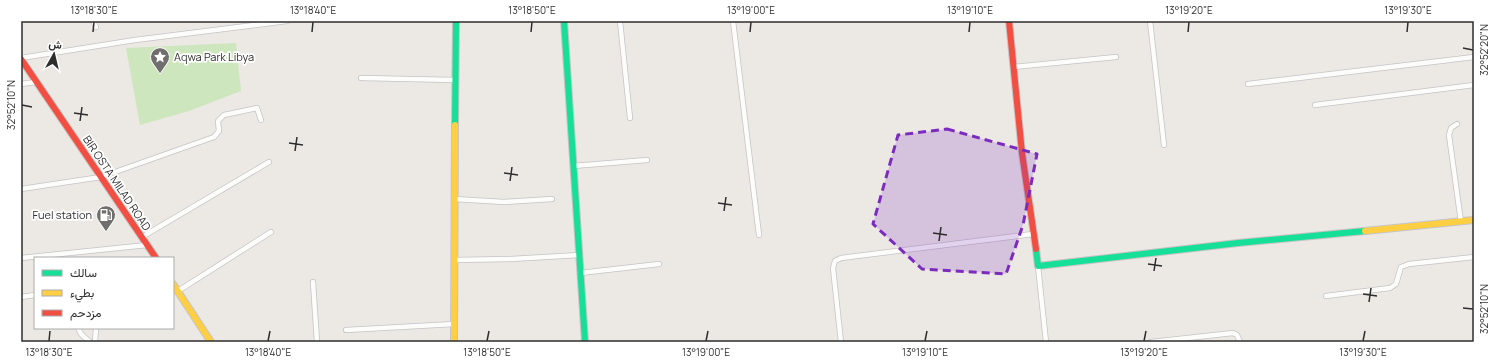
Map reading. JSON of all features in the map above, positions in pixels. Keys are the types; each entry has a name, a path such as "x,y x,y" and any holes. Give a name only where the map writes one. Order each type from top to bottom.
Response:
{"street":[{"path":"93,21 96,27"},
{"path":"21,58 135,40 287,21"},
{"path":"454,342 456,21"},
{"path":"564,21 584,342"},
{"path":"620,21 630,118"},
{"path":"733,21 759,235"},
{"path":"1009,21 1022,153 1034,234 1046,342"},
{"path":"1150,21 1164,145"},
{"path":"1013,67 1116,56"},
{"path":"1248,84 1474,57"},
{"name":"BIR OSTA MILAD ROAD","path":"21,58 155,257"},
{"path":"361,78 455,80"},
{"path":"21,84 36,82"},
{"path":"1315,105 1474,85"},
{"path":"21,189 101,177 214,137 219,131 218,121 224,116 257,108 261,120"},
{"path":"1457,124 1451,128 1449,135 1461,222"},
{"path":"573,166 646,160"},
{"path":"142,237 269,162"},
{"path":"454,199 504,202 552,199"},
{"path":"1038,266 1238,243 1474,220"},
{"path":"178,291 271,232"},
{"path":"841,342 833,268 835,261 841,258 1034,234"},
{"path":"21,258 147,245"},
{"path":"454,260 511,259 579,255"},
{"path":"1326,296 1390,288 1396,284 1401,267 1409,264 1474,257"},
{"path":"580,273 659,264"},
{"path":"313,282 317,342"},
{"path":"174,285 212,342"},
{"path":"21,297 34,295"},
{"path":"346,330 454,324"},
{"path":"78,329 81,334 90,342"},
{"path":"96,329 96,342"},
{"path":"1151,342 1233,333 1237,335 1240,342"}],"highlighted area":[{"path":"947,129 1037,154 1023,225 1006,274 922,269 873,224 898,135"}],"green space":[{"path":"236,43 241,91 189,111 140,125 126,48"}],"traffic: fast":[{"path":"455,125 456,21"},
{"path":"564,21 585,342"},
{"path":"1036,249 1038,266 1238,243 1365,231"}],"traffic: slow":[{"path":"454,342 455,125"},
{"path":"1365,231 1474,220"},
{"path":"174,286 211,342"}],"traffic: jam":[{"path":"1009,21 1022,153 1036,249"},
{"path":"21,59 155,257"}],"place":[{"name":"Aqwa Park Libya","path":"160,74"},
{"name":"Fuel station","path":"106,232"}]}
